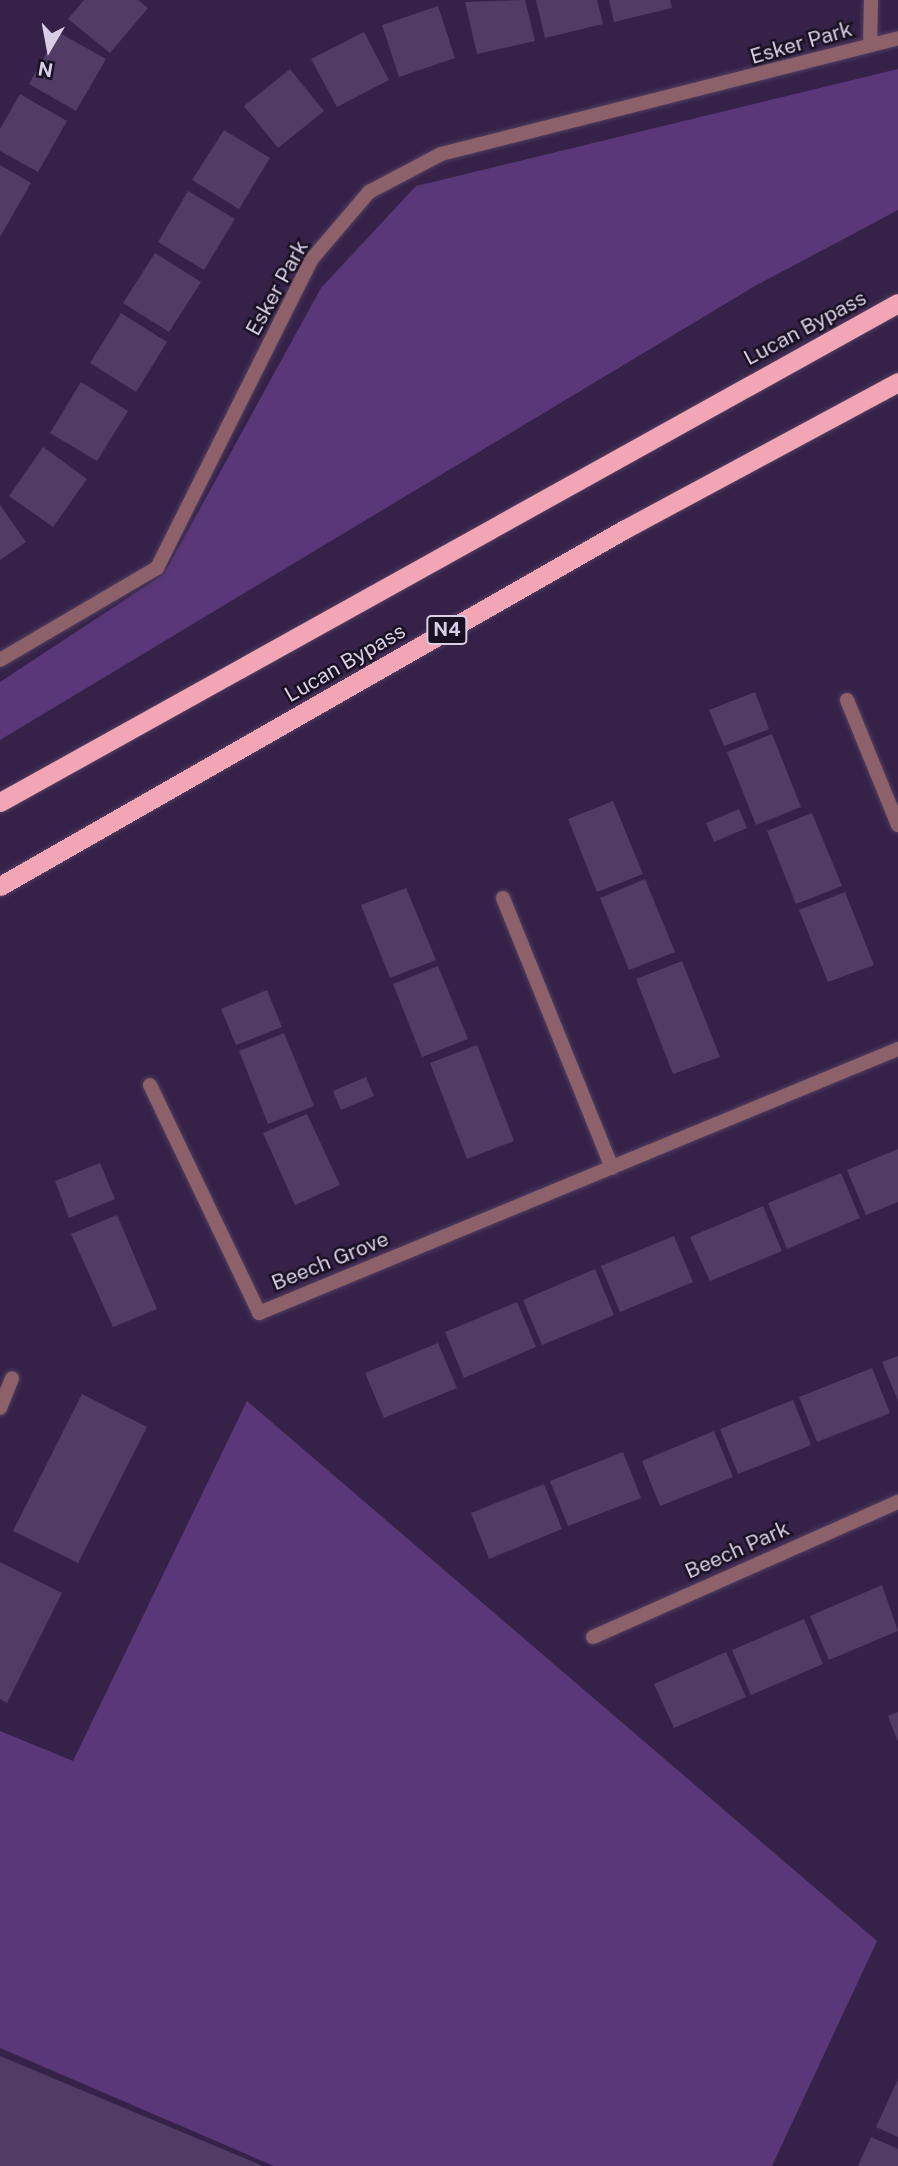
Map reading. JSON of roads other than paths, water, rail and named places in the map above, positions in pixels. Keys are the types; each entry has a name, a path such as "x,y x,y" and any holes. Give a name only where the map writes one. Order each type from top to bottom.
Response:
{"highway":[{"name":"Lucan Bypass","path":"0,802 898,303"},
{"name":"Lucan Bypass","path":"0,886 625,528 898,382"}],"street":[{"name":"Esker Park","path":"870,45 871,0"},
{"name":"Esker Park","path":"0,660 157,568 311,260 369,192 441,154 898,38"},
{"path":"847,700 898,825"},
{"path":"503,898 612,1168"},
{"name":"Beech Grove","path":"149,1085 259,1313 898,1049"},
{"path":"0,1408 12,1378"},
{"name":"Beech Park","path":"593,1637 898,1502"}]}
